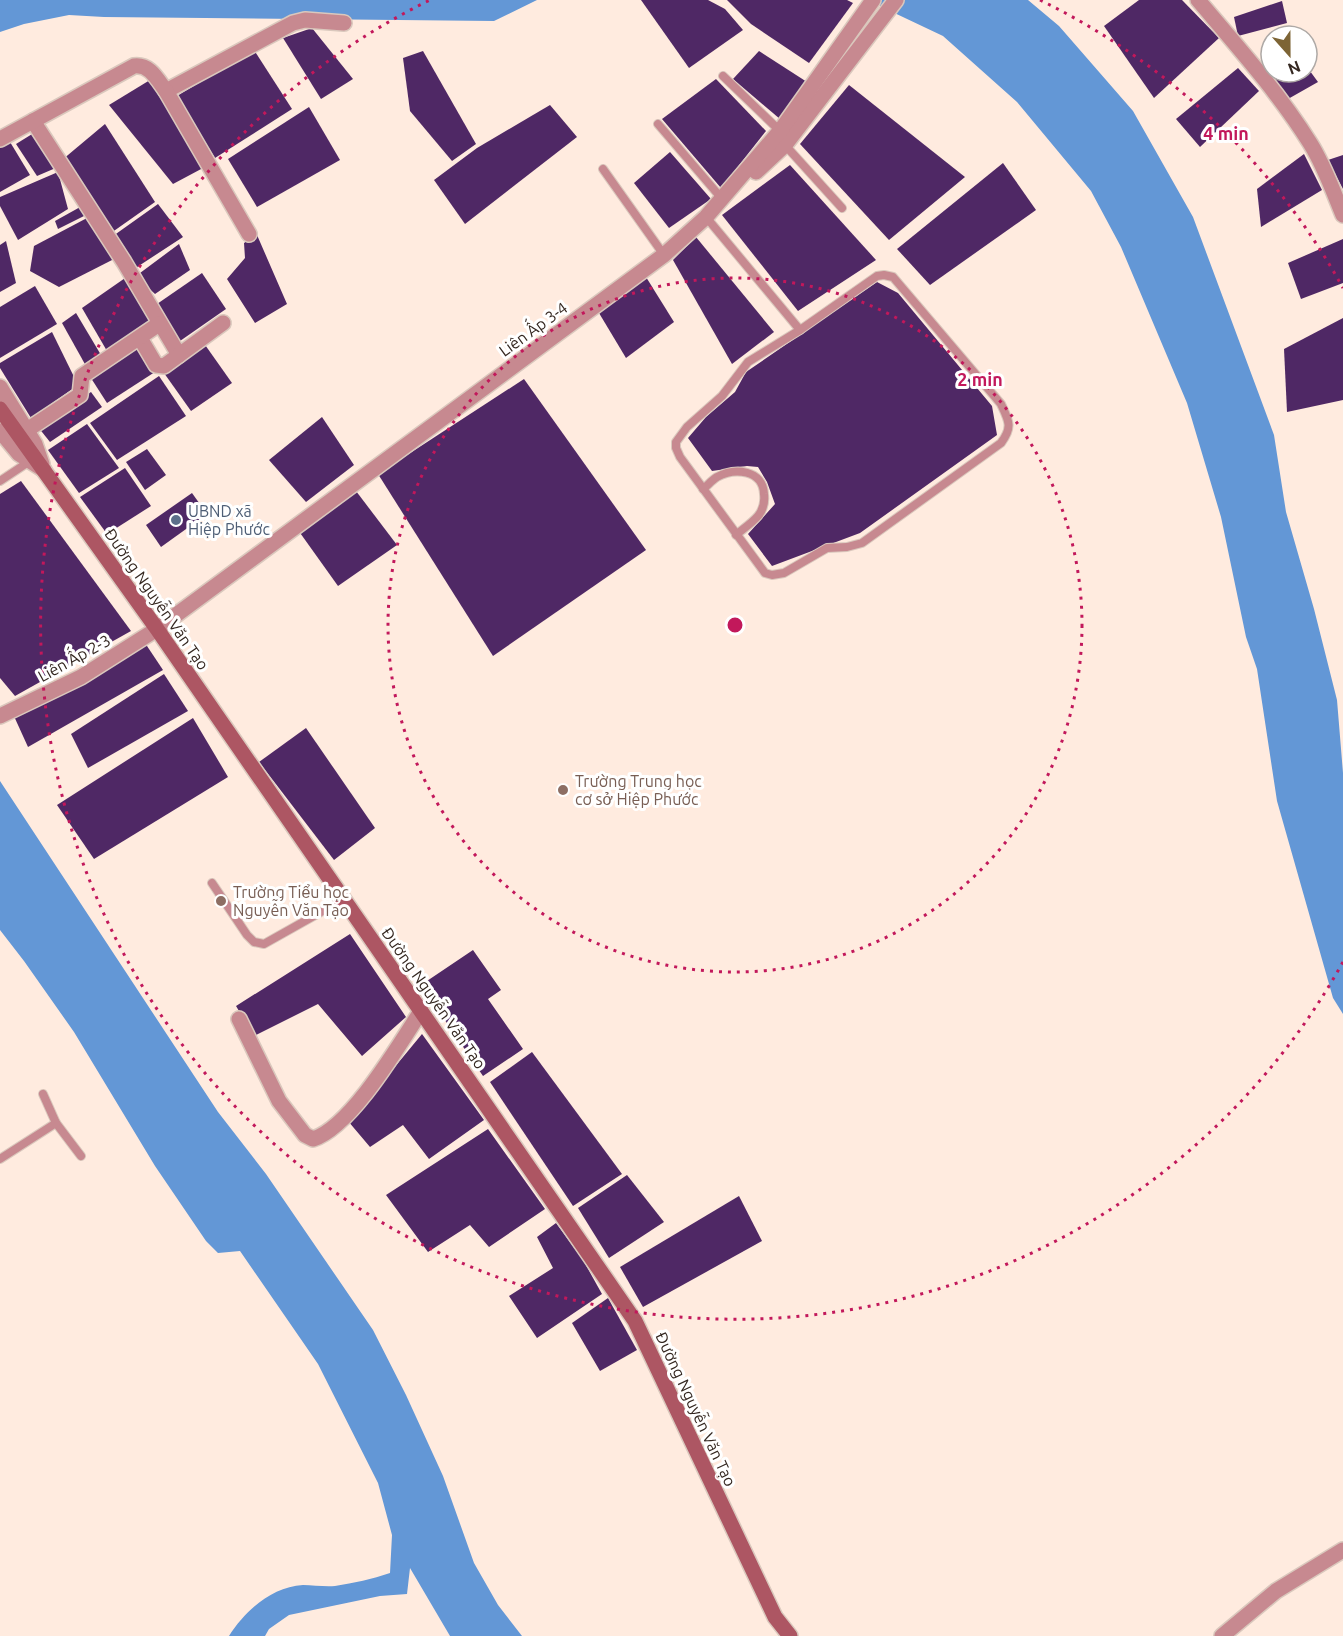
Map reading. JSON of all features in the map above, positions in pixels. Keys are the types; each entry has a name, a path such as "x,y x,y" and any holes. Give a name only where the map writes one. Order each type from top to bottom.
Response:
{"main road":[{"name":"Đường Nguyễn Văn Tạo","path":"0,409 37,466 157,629 635,1321 775,1617 790,1636"}],"street":[{"name":"Liên Ấp 3-4","path":"157,629 664,255 706,217 783,138 873,0"},
{"path":"783,138 874,30 896,0"},
{"path":"1198,0 1256,69 1311,144 1343,215"},
{"path":"166,91 293,23 305,20 344,23"},
{"path":"0,139 134,66 143,65 166,91 249,234"},
{"path":"33,121 124,262 179,355"},
{"path":"140,338 156,365 164,366 223,323"},
{"path":"27,430 75,400 80,395 82,376 159,324"},
{"path":"0,387 35,444 37,466"},
{"path":"0,431 19,454 37,466"},
{"name":"Liên Ấp 2-3","path":"3,715 81,677 157,629"},
{"path":"239,1019 279,1101 305,1134 313,1139 324,1136 366,1095 421,1011"},
{"path":"1222,1636 1276,1591 1343,1550"}],"lane":[{"path":"723,76 783,138 842,208"},
{"path":"658,124 723,200"},
{"path":"603,169 664,255"},
{"path":"706,217 800,330"},
{"path":"877,276 893,277 1001,404 1009,421 1008,434 1001,443 862,543 847,547 827,548 784,573 772,575 765,573 702,489 680,457 676,442 687,427 722,396 748,362 800,330 877,276"},
{"path":"0,481 37,466"},
{"path":"702,489 718,477 732,472 747,472 758,477 764,489 765,503 759,515 736,535"},
{"path":"212,883 246,935 254,942 264,944 344,900"},
{"path":"43,1094 56,1123 81,1156"},
{"path":"0,1158 56,1123"}],"water":[{"path":"0,0 537,0 494,21 69,15 24,24 0,32"},
{"path":"867,0 1028,0 1059,26 1133,111 1193,217 1274,435 1286,512 1337,700 1343,773 1343,1014 1333,998 1277,801 1257,669 1246,637 1221,517 1187,403 1121,247 1091,191 1017,102 943,36"},
{"path":"0,781 218,1112 266,1174 373,1330 443,1476 474,1563 498,1605 522,1636 450,1636 410,1568 407,1594 380,1596 289,1615 269,1629 265,1636 229,1636 251,1609 280,1590 303,1585 335,1586 390,1573 392,1535 378,1483 318,1364 240,1251 218,1253 206,1241 155,1166 74,1032 0,930"}],"building":[{"path":"641,0 708,0 725,9 743,30 689,68"},
{"path":"727,0 847,0 853,3 809,63 751,24"},
{"path":"1139,0 1182,0 1219,38 1154,98 1104,26"},
{"path":"1282,1 1287,23 1259,24 1259,30 1238,36 1234,17"},
{"path":"312,28 353,79 321,99 283,38"},
{"path":"254,50 292,109 215,158 177,96"},
{"path":"423,51 476,144 452,161 410,111 403,58"},
{"path":"759,51 807,82 780,119 733,79"},
{"path":"1238,68 1259,91 1200,147 1176,119"},
{"path":"716,79 766,131 721,188 662,119"},
{"path":"150,80 203,168 173,184 109,105"},
{"path":"1277,84 1314,84 1288,99"},
{"path":"849,85 965,177 889,240 800,144"},
{"path":"550,105 577,137 465,224 434,180 477,148"},
{"path":"309,107 340,160 257,207 228,159"},
{"path":"105,124 155,202 111,233 62,160"},
{"path":"37,131 58,167 37,176 16,144"},
{"path":"7,137 30,175 0,192 0,141"},
{"path":"670,152 711,199 669,228 634,183"},
{"path":"1304,154 1322,190 1261,227 1257,189"},
{"path":"1343,155 1343,189 1328,160"},
{"path":"1003,163 1036,210 930,285 897,249"},
{"path":"790,165 876,260 798,311 722,215"},
{"path":"58,172 68,209 18,240 0,206 0,197"},
{"path":"158,204 183,237 134,269 113,236"},
{"path":"82,206 86,215 58,229 55,221"},
{"path":"87,218 116,258 59,287 30,271 34,246"},
{"path":"257,235 287,304 255,323 227,279 245,258 244,243"},
{"path":"696,237 774,332 732,364 673,260"},
{"path":"1343,239 1343,283 1301,299 1288,263"},
{"path":"6,241 16,283 0,292 0,245"},
{"path":"179,244 190,270 155,294 136,276"},
{"path":"202,273 226,309 180,341 157,304"},
{"path":"128,276 152,320 107,351 82,308"},
{"path":"646,277 674,322 626,358 599,313"},
{"path":"877,282 898,293 992,406 997,435 860,533 772,566 748,534 775,504 767,482 758,467 747,466 712,471 688,438 706,417 735,392 746,372"},
{"path":"35,286 57,324 0,358 0,307"},
{"path":"76,313 101,355 86,366 62,323"},
{"path":"1343,318 1343,400 1287,412 1284,349"},
{"path":"52,332 78,385 31,418 0,368 0,363"},
{"path":"140,342 158,370 107,403 89,375"},
{"path":"203,342 232,383 191,411 164,373"},
{"path":"159,376 186,416 117,460 90,423"},
{"path":"524,379 646,550 493,656 378,474"},
{"path":"91,392 102,407 50,442 38,427"},
{"path":"322,417 354,465 306,502 269,460"},
{"path":"87,424 119,468 79,493 48,450"},
{"path":"147,449 166,475 145,490 126,462"},
{"path":"125,468 151,506 107,534 80,497"},
{"path":"21,481 131,631 15,696 0,678 0,494"},
{"path":"356,491 397,545 338,586 298,530"},
{"name":"UBND xã Hiệp Phước","path":"192,493 207,514 161,547 146,525"},
{"path":"145,643 163,670 28,747 13,714"},
{"path":"164,674 188,711 88,768 71,734"},
{"path":"193,718 228,777 94,859 57,805"},
{"path":"306,728 375,828 334,860 259,762"},
{"path":"350,934 406,1017 362,1056 318,1004 254,1036 236,1006"},
{"path":"473,950 501,990 488,999 523,1049 483,1076 421,985"},
{"path":"422,1034 484,1120 429,1159 403,1125 370,1147 348,1121"},
{"path":"532,1052 622,1174 573,1206 490,1082"},
{"path":"488,1129 545,1209 489,1247 470,1225 428,1252 386,1195"},
{"path":"627,1175 664,1222 609,1258 578,1208"},
{"path":"739,1196 762,1241 643,1307 620,1267"},
{"path":"556,1223 583,1260 602,1294 537,1338 509,1296 553,1268 537,1237"},
{"path":"608,1298 637,1350 600,1371 572,1323"}],"place":[{"name":"UBND xã Hiệp Phước","path":"176,520"},
{"name":"Trường Trung học cơ sở Hiệp Phước","path":"563,790"},
{"name":"Trường Tiểu học Nguyễn Văn Tạo","path":"221,901"}]}
